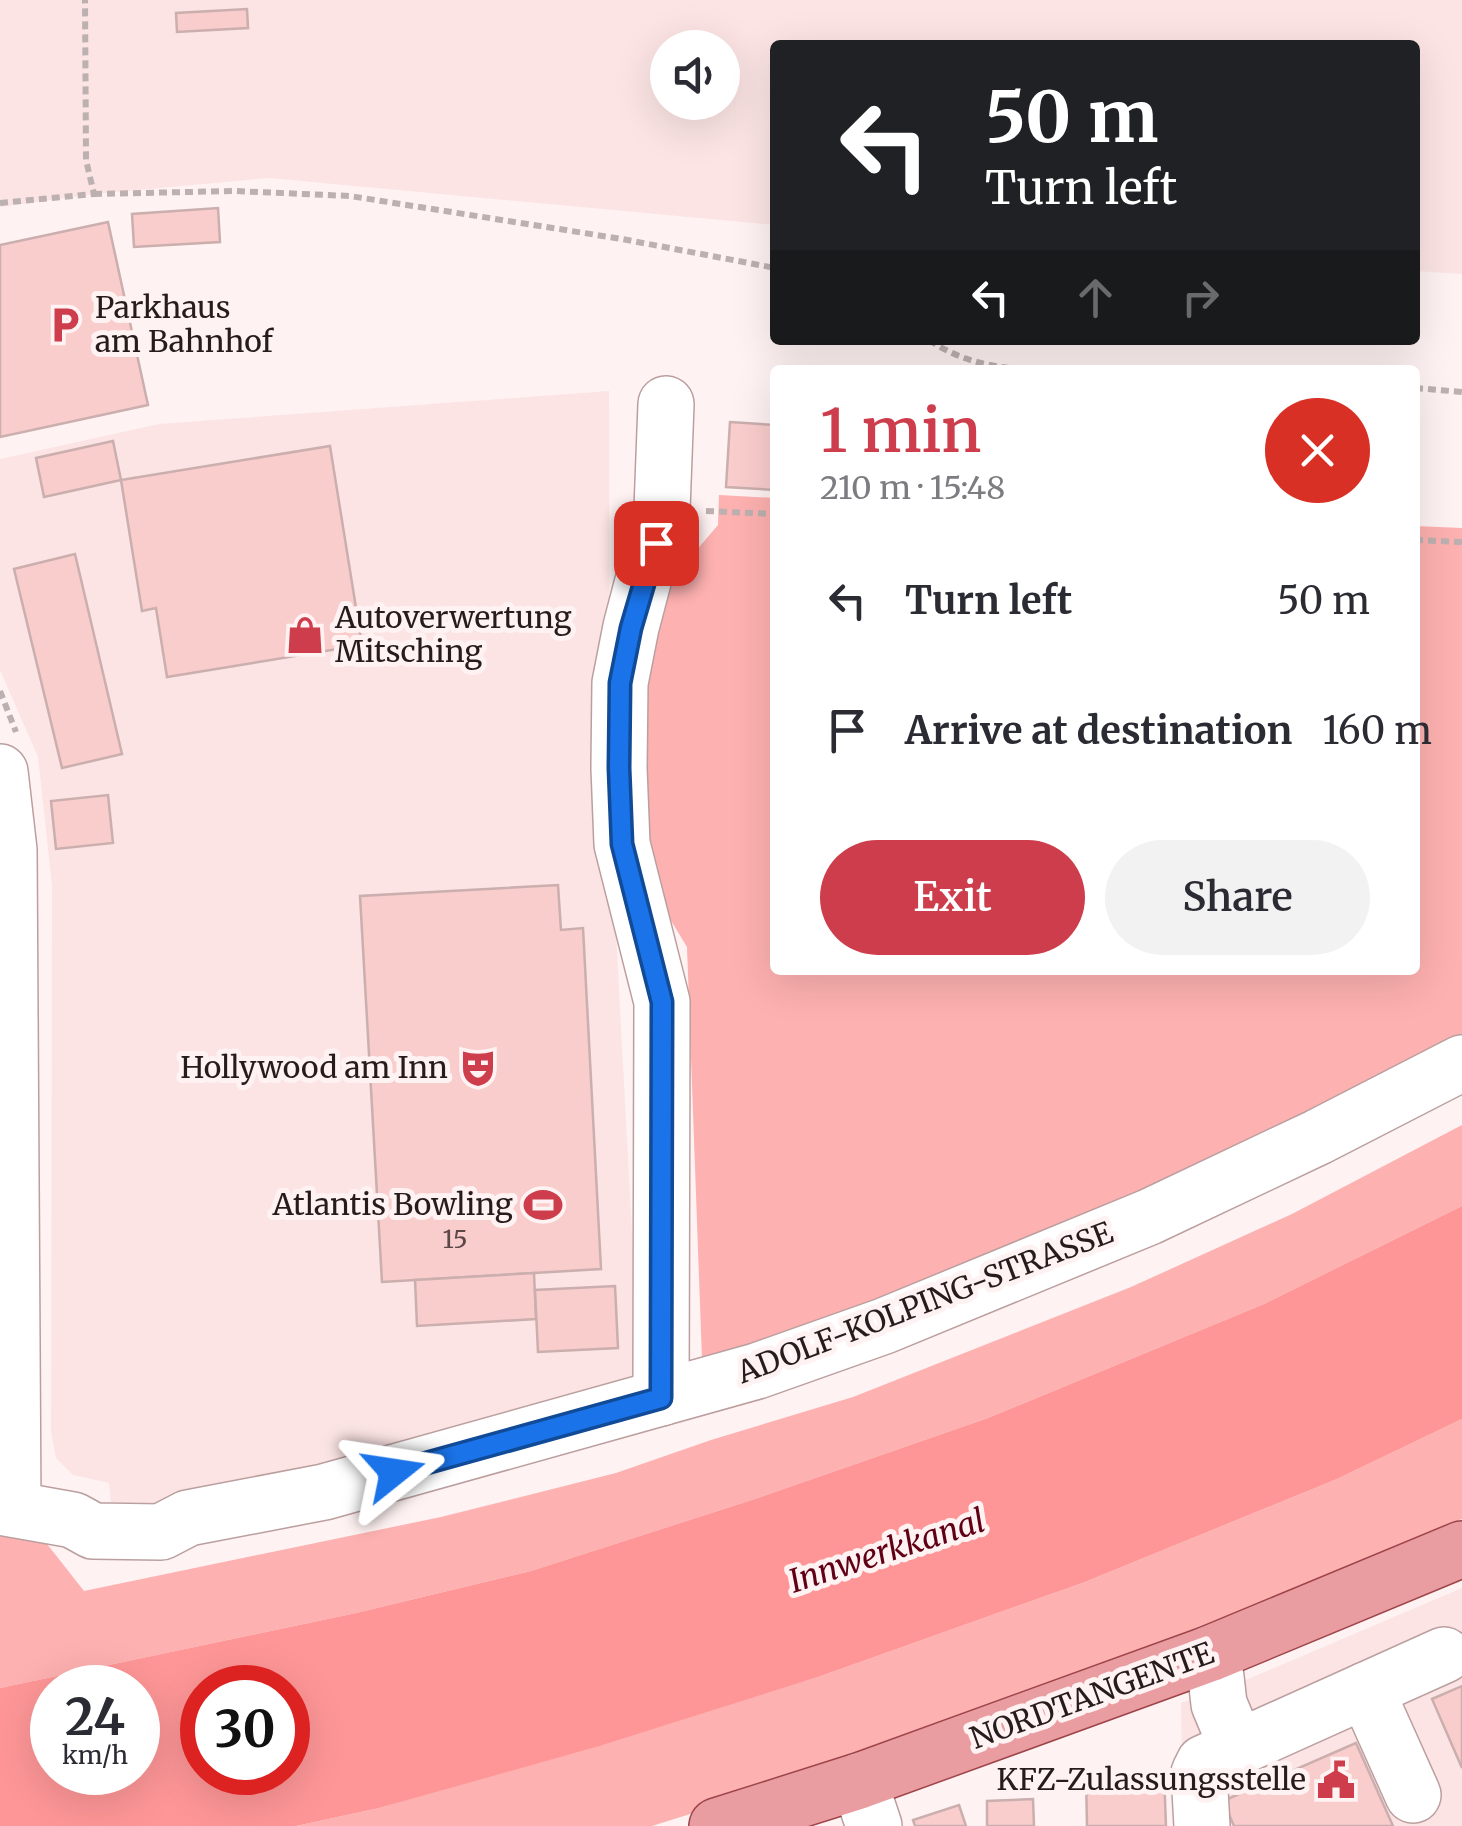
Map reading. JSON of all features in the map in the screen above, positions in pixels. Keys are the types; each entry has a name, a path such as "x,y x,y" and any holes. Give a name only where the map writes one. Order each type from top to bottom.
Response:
{"main road":[{"name":"NORDTANGENTE","path":"716,1826 866,1804 1462,1549"}],"street":[{"path":"661,1398 662,1002 622,844 619,768 620,683 662,509 666,404"},
{"path":"0,772 9,850 7,1508"},
{"name":"ADOLF-KOLPING-STRASSE","path":"7,1508 73,1520 92,1511 163,1506 188,1518 324,1492 757,1370 884,1326 1149,1217 1462,1063"},
{"path":"1209,1654 1219,1704 1237,1747"},
{"path":"1202,1826 1199,1772 1204,1763 1444,1655"},
{"path":"1366,1690 1413,1795"}],"path":[{"path":"84,0 86,160 94,194"},
{"path":"0,203 94,194 235,191 350,196 770,267"},
{"path":"936,345 954,357 990,365"},
{"path":"1420,388 1462,392"},
{"path":"662,509 770,514"},
{"path":"1420,540 1462,542"}],"shaded area":[{"path":"0,0 1462,0 1462,274 1420,271 1420,40 770,40 770,225 269,178 0,207"},
{"path":"609,391 610,820 640,1383 356,1465 166,1503 111,1502 109,1483 73,1475 56,1458 51,1432 52,886 38,757 0,670 0,459 159,424"},
{"path":"719,495 770,498 770,975 1420,975 1420,526 1462,528 1462,1036 1183,1171 994,1255 702,1359 687,947 647,881 636,686 666,586 718,525"},
{"path":"1462,1125 1462,1206 1264,1304 988,1418 531,1571 109,1665 30,1665 30,1682 0,1688 0,1526 36,1530 84,1591 441,1517 616,1473 853,1397 1131,1287 1292,1214"},
{"path":"1462,1419 1462,1519 1270,1604 785,1784 652,1826 296,1826 379,1808 821,1676 1085,1582 1337,1479"},
{"path":"1462,1588 1462,1826 1183,1826 1181,1703 1248,1679"}],"water":[{"name":"Innwerkkanal","path":"1462,1206 1462,1419 1337,1479 1085,1582 821,1676 599,1746 379,1808 296,1826 0,1826 0,1688 30,1682 30,1795 160,1795 160,1665 109,1665 531,1571 988,1418 1264,1304"}],"building":[{"path":"247,9 248,28 177,32 176,13"},
{"path":"218,208 220,242 134,247 132,214"},
{"name":"Parkhaus am Bahnhof","path":"108,222 148,405 0,437 0,245"},
{"path":"730,422 770,425 770,490 726,487"},
{"path":"113,441 121,480 44,497 36,458"},
{"path":"330,446 362,645 167,677 156,608 142,611 121,480"},
{"path":"75,554 122,754 62,768 14,569"},
{"path":"108,795 113,843 56,849 51,801"},
{"path":"558,885 561,930 583,928 601,1269 382,1282 360,896"},
{"path":"534,1273 536,1319 417,1326 415,1280"},
{"path":"615,1286 618,1348 538,1352 535,1290"},
{"path":"1462,1686 1462,1768 1432,1699"},
{"path":"1356,1743 1393,1826 1234,1826 1223,1801"},
{"path":"1164,1773 1166,1826 1087,1826 1086,1775"},
{"path":"1033,1799 1034,1826 987,1826 987,1801"},
{"path":"959,1805 966,1826 915,1826 913,1820"}],"place":[{"name":"Parkhaus am Bahnhof","path":"65,325"},
{"name":"Autoverwertung Mitsching","path":"305,635"},
{"name":"Hollywood am Inn","path":"478,1068"},
{"name":"Atlantis Bowling","path":"543,1205"},
{"name":"KFZ-Zulassungsstelle","path":"1336,1780"}],"route":[{"path":"394,1472 661,1398 662,1002 622,844 619,768 620,683 631,628 656,543"}]}
